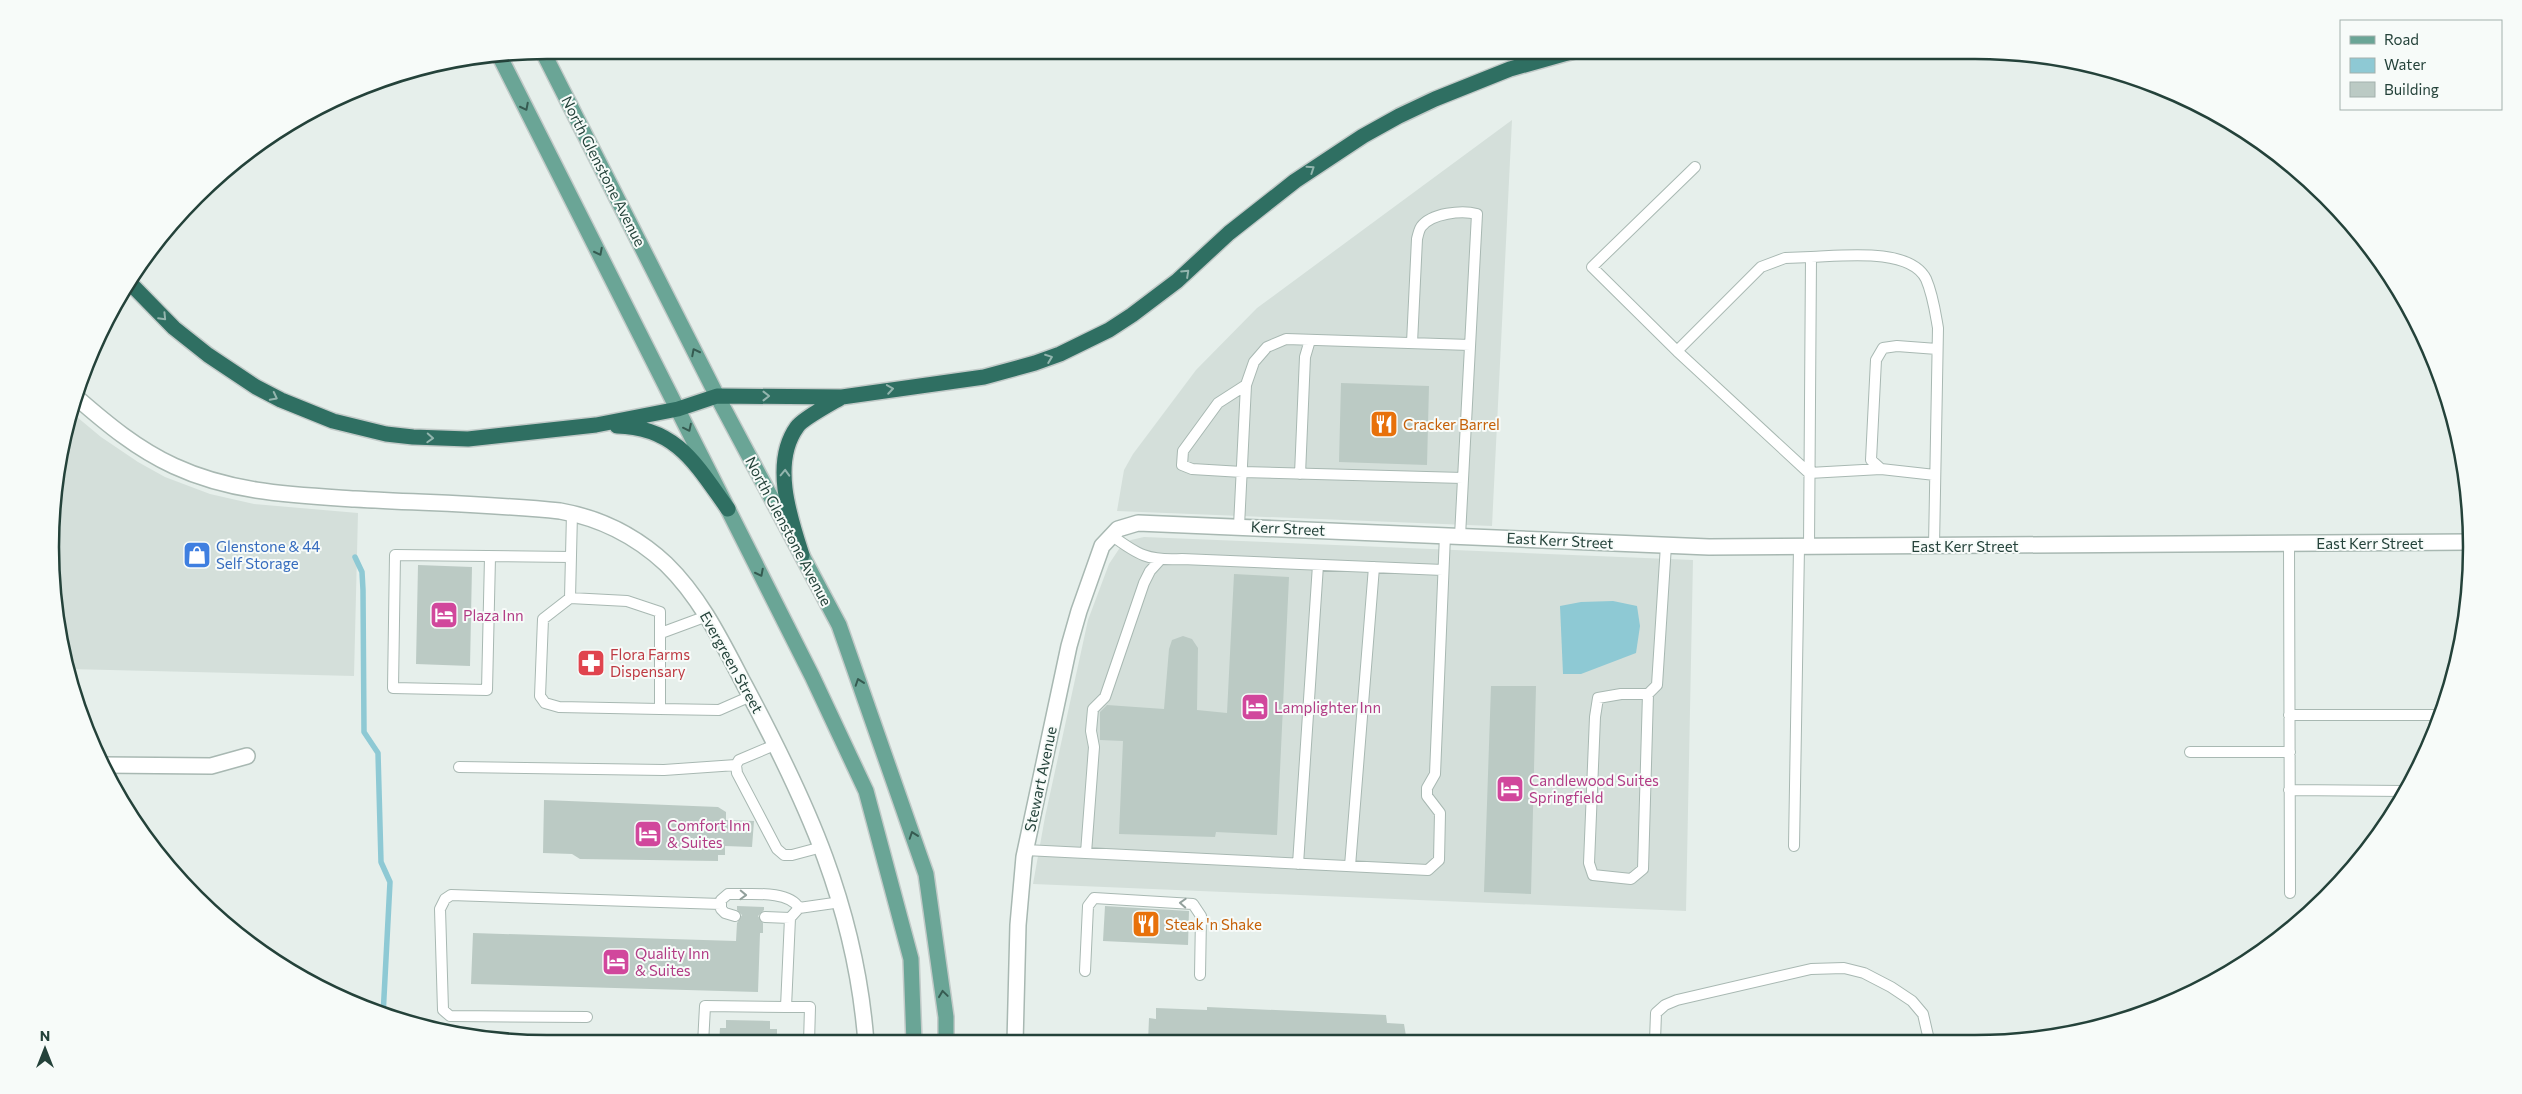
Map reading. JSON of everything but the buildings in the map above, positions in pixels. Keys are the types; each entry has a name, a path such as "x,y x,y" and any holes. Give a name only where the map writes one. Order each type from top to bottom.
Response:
{"highway":[{"path":"134,287 174,328 232,372 281,400 333,421 386,434 440,439 468,439 596,425 678,409 717,396 842,397 984,377 1035,363 1084,342 1116,325 1155,299 1261,206 1294,180 1364,136 1435,99 1510,69 1546,59"},
{"path":"802,555 789,516 785,485 786,454 797,426 842,397"},
{"path":"596,425 623,426 656,432 689,456 728,509"}],"main road":[{"name":"North Glenstone Avenue","path":"547,59 717,396 839,625 926,874 946,1017 946,1035"},
{"path":"502,61 812,676 866,791 910,959 914,1035"}],"street":[{"name":"Evergreen Street","path":"81,401 128,440 175,466 208,479 275,494 540,509 572,513 616,528 650,550 681,580 708,616 777,744 803,798 841,902 857,970 865,1035"},
{"name":"Kerr Street","path":"1114,532 1138,523 1452,535"},
{"name":"Stewart Avenue","path":"1015,1035 1018,925 1025,850 1078,611 1102,546 1114,532"},
{"name":"East Kerr Street","path":"1452,535 1666,545 1804,547 2463,542"},
{"path":"110,764 211,766 247,756"}],"lane":[{"path":"1695,167 1592,267 1677,350 1809,472 1881,468 1935,475"},
{"path":"1025,850 1428,870 1439,860 1440,814 1427,796 1428,788 1435,774 1443,570 1463,478 1477,214 1466,211 1433,218 1422,227 1417,239 1412,343"},
{"path":"1677,350 1762,267 1785,258 1866,255 1904,260 1925,277 1934,303 1938,328 1934,546"},
{"path":"1794,846 1804,547 1809,472 1811,257"},
{"path":"1239,526 1246,385 1254,362 1267,347 1286,339 1470,345"},
{"path":"1300,474 1304,357 1310,340"},
{"path":"1881,468 1871,460 1876,360 1883,348 1897,346 1937,349"},
{"path":"1246,385 1218,402 1183,451 1182,465 1192,469 1242,472 1463,478"},
{"path":"570,598 572,513"},
{"path":"1114,532 1134,552 1160,560 1182,559 1443,570"},
{"path":"2289,543 2290,894"},
{"path":"1648,694 1621,694 1598,698 1595,717 1589,863 1593,875 1631,880 1644,869 1648,694 1657,685 1666,545"},
{"path":"490,557 487,690 393,688 395,555 571,557"},
{"path":"1086,853 1094,746 1092,731 1093,708 1105,697 1144,583 1150,571 1160,560"},
{"path":"1298,864 1318,565"},
{"path":"1350,866 1374,567"},
{"path":"660,708 660,612 627,601 570,598 543,619 540,696 545,703 559,707 719,710 751,696"},
{"path":"661,633 708,616"},
{"path":"2289,715 2433,715"},
{"path":"777,744 739,760 736,765 737,773 777,849 784,856 792,856 822,847"},
{"path":"2190,752 2290,752"},
{"path":"459,767 664,770 736,765"},
{"path":"2289,790 2397,792"},
{"path":"735,916 725,913 721,904 721,900 728,894 774,896 791,899 799,908"},
{"path":"587,1017 450,1016 443,1010 440,909 445,899 451,895 721,904"},
{"path":"1084,971 1088,906 1094,898 1193,904 1201,916 1200,975"},
{"path":"786,1007 790,918 799,908 841,902"},
{"path":"765,917 790,918"},
{"path":"1655,1035 1656,1013 1665,1005 1677,1000 1825,968 1864,973 1891,986 1912,1001 1923,1014 1928,1035"},
{"path":"704,1035 705,1006 810,1007 809,1035"}],"shaded area":[{"path":"1512,120 1492,526 1117,511 1124,470 1133,454 1196,370 1257,308"},
{"path":"76,417 101,437 138,462 165,477 210,494 254,504 358,513 354,676 74,669 63,611 59,547 63,483"},
{"path":"1144,537 1693,560 1686,911 1033,884 1045,817 1088,620 1109,564 1121,546 1131,540"}],"water":[{"path":"1613,601 1637,606 1640,626 1636,653 1581,674 1563,674 1560,606 1581,602"}],"waterway":[{"path":"355,557 362,572 363,590 364,732 378,753 381,862 390,882 383,1007"}],"place":[{"name":"Cracker Barrel","path":"1384,424"},
{"name":"Glenstone & 44 Self Storage","path":"197,555"},
{"name":"Plaza Inn","path":"444,615"},
{"name":"Flora Farms Dispensary","path":"591,663"},
{"name":"Lamplighter Inn","path":"1255,707"},
{"name":"Candlewood Suites Springfield","path":"1510,789"},
{"name":"Comfort Inn & Suites","path":"648,834"},
{"name":"Steak 'n Shake","path":"1146,924"},
{"name":"Quality Inn & Suites","path":"616,962"}]}
